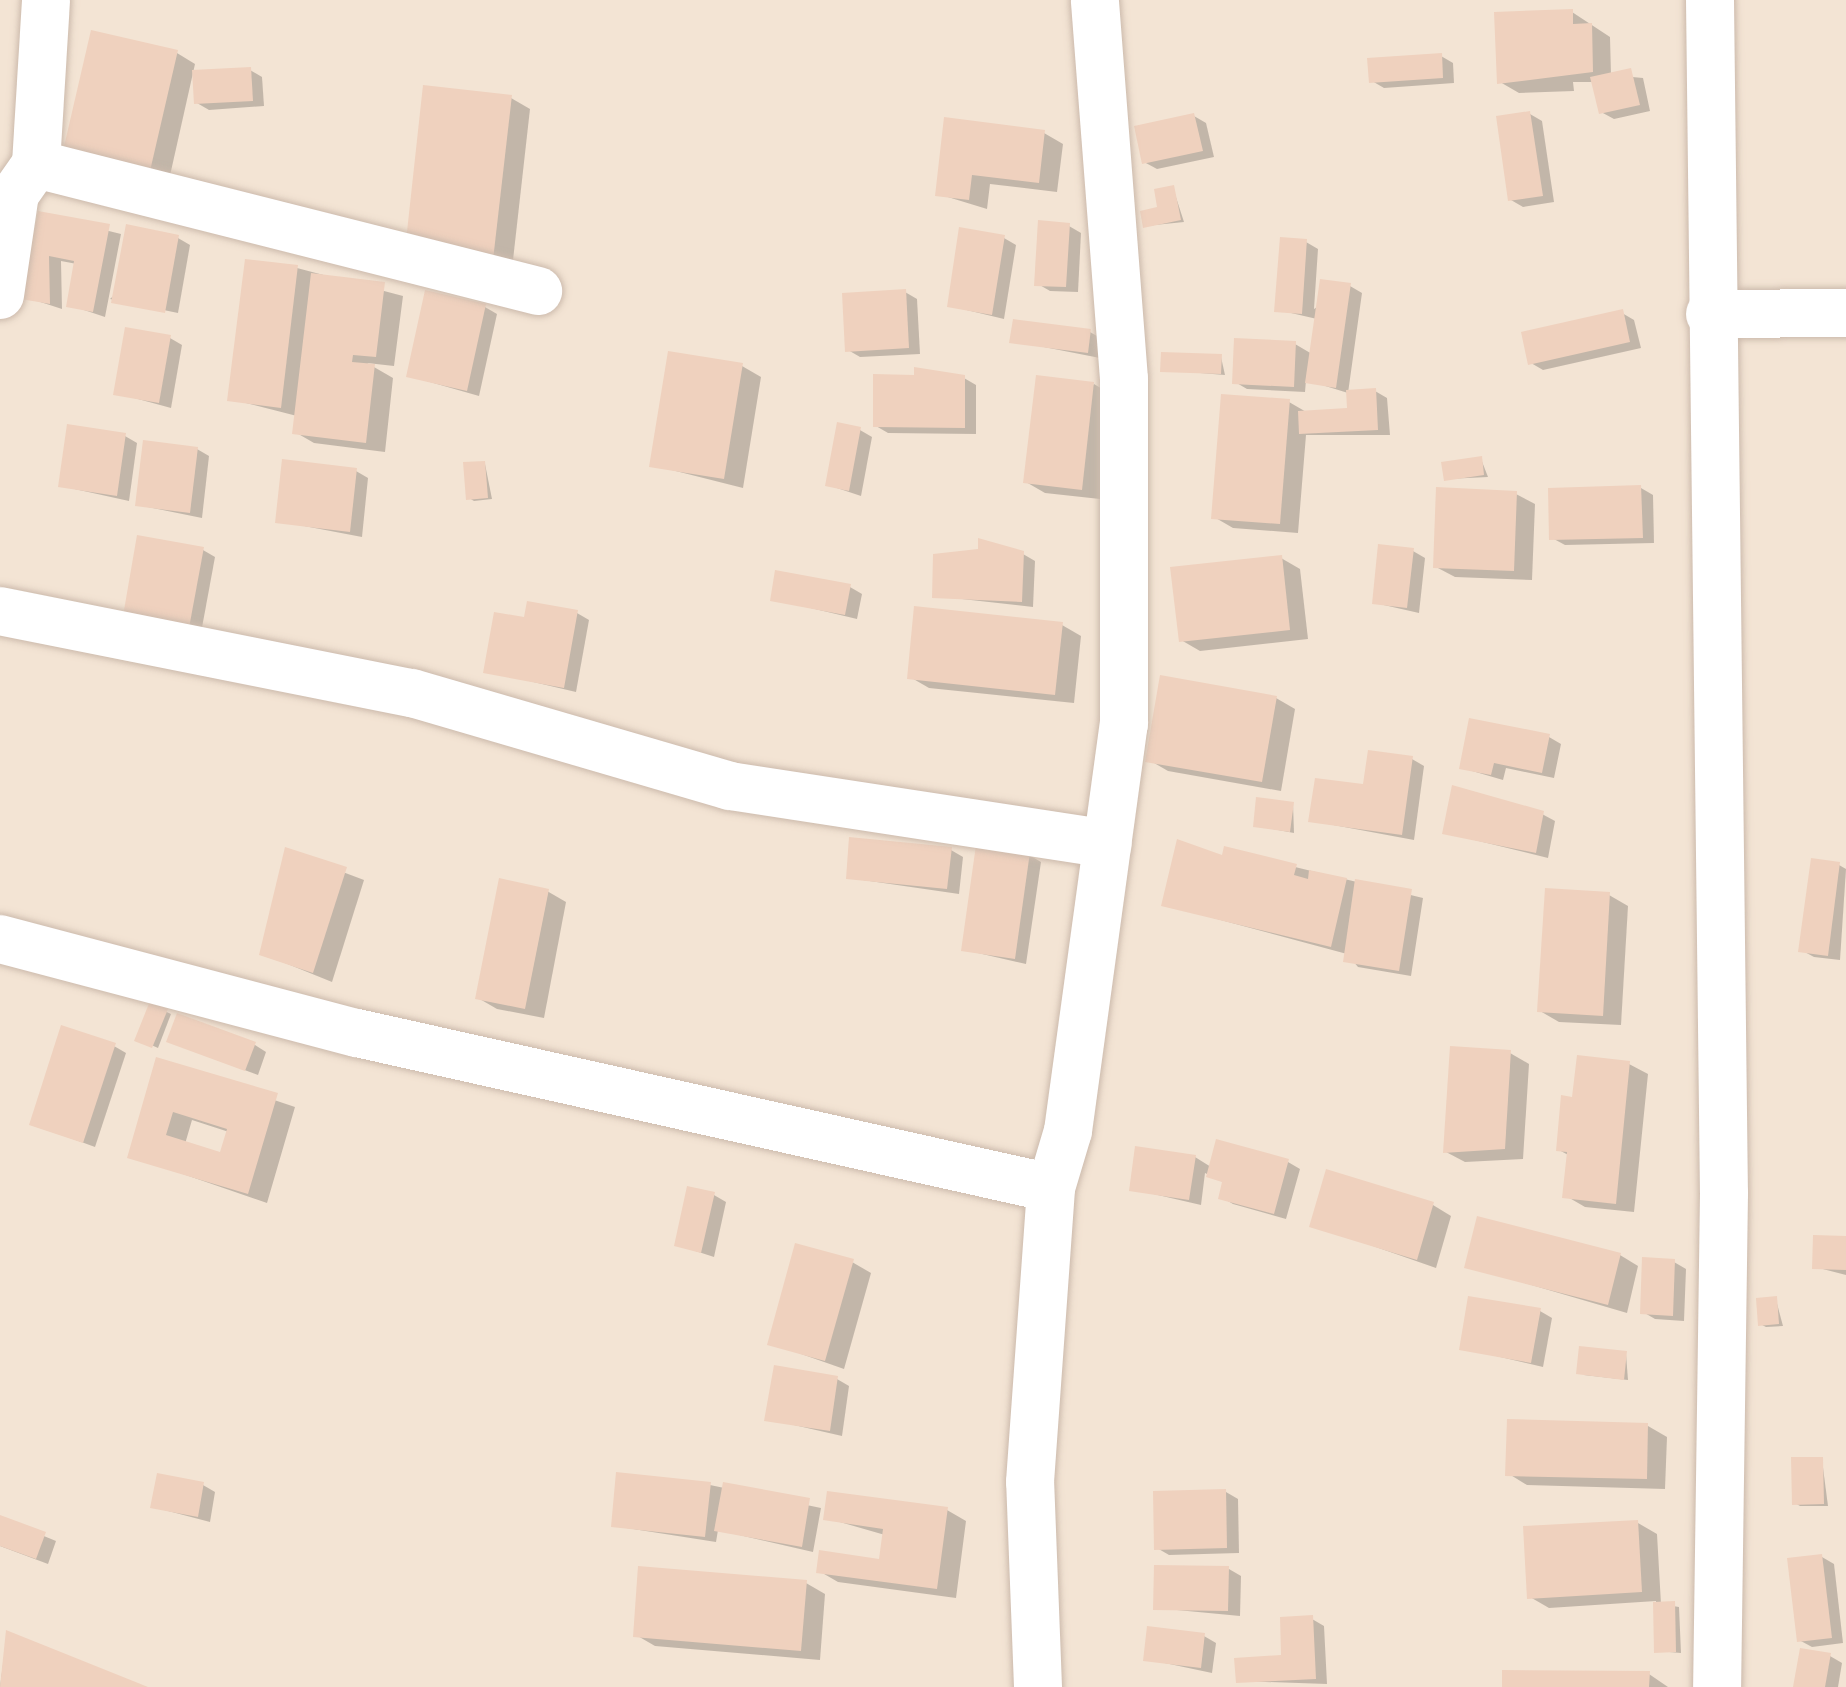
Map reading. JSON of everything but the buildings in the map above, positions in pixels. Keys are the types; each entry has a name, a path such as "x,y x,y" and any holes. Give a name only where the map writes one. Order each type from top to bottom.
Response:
{"street":[{"path":"0,295 15,194 36,164 46,0"},
{"path":"1038,1687 1030,1483 1051,1188 1068,1131 1124,724 1128,528 1095,0"},
{"path":"1710,0 1710,314 1724,1193 1718,1687"},
{"path":"36,164 538,291"},
{"path":"1710,314 1846,313"},
{"path":"0,611 412,693 730,786 1108,844"},
{"path":"0,939 357,1033 1051,1188"}],"shaded area":[{"path":"0,0 1846,0 1846,1687 0,1687"}]}
